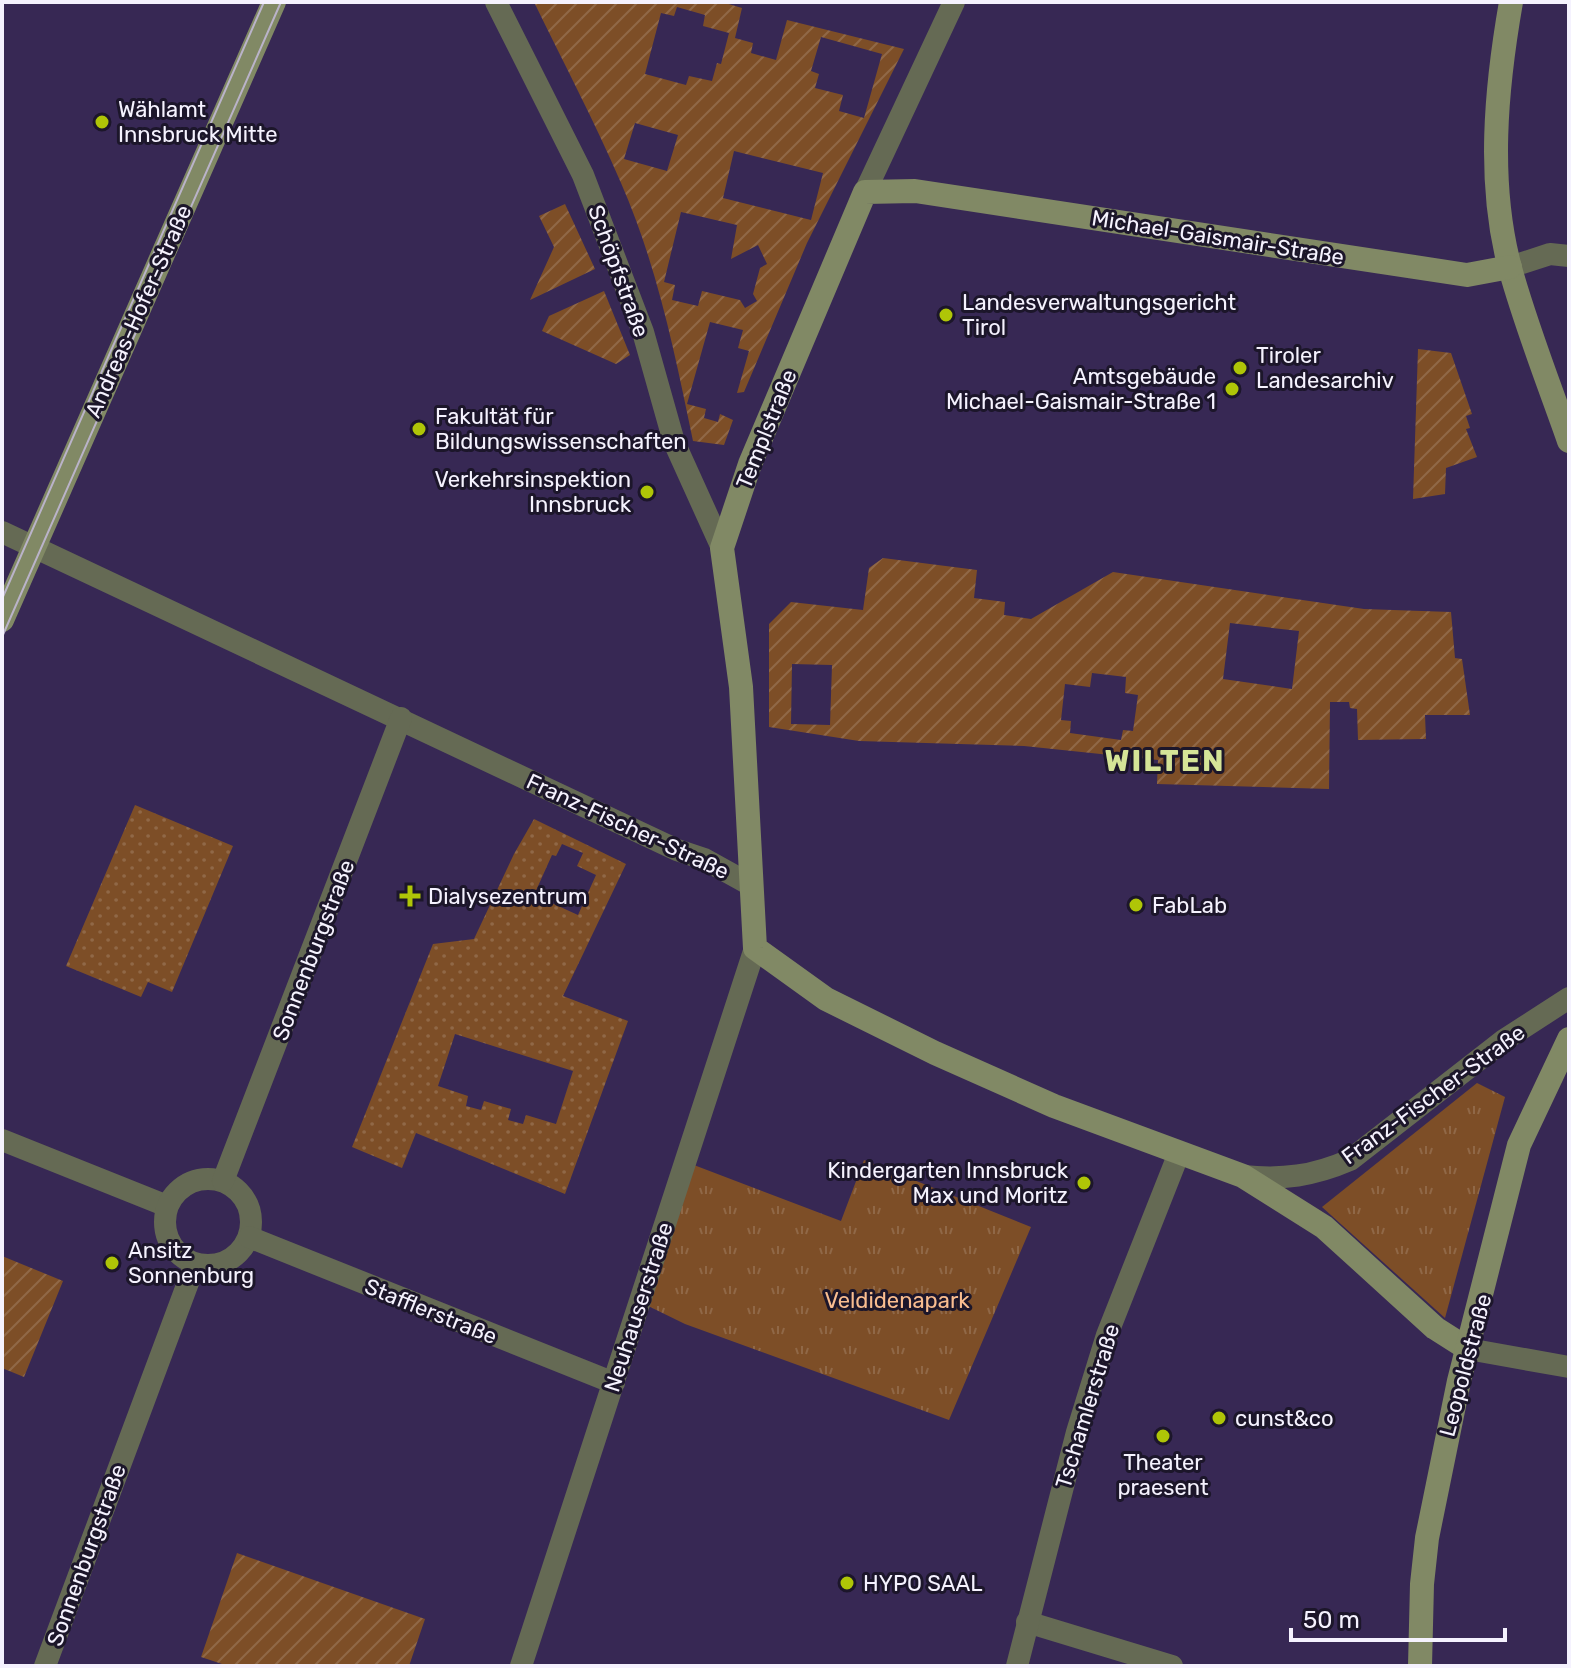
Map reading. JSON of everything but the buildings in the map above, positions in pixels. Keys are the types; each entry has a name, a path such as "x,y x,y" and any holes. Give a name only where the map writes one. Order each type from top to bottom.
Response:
{"street":[{"name":"Andreas-Hofer-Straße","path":"2,620 274,2"},
{"name":"Schöpfstraße","path":"496,2 586,182 643,332 674,442 722,548"},
{"name":"Templstraße","path":"751,885 749,796 741,687 722,548 750,464 865,192 954,2"},
{"path":"1511,2 1496,108 1499,195 1510,267 1569,441"},
{"name":"Michael-Gaismair-Straße","path":"865,192 915,191 1467,275 1510,267 1550,254 1569,256"},
{"name":"Franz-Fischer-Straße","path":"2,532 677,850 704,859 751,885 755,948 826,999 935,1053 1054,1106 1243,1176 1324,1227 1435,1328 1468,1349"},
{"name":"Sonnenburgstraße","path":"223,1181 401,718"},
{"name":"Neuhauserstraße","path":"521,1666 755,948"},
{"name":"Franz-Fischer-Straße","path":"1243,1176 1281,1179 1320,1173 1350,1160 1504,1040 1569,998"},
{"name":"Leopoldstraße","path":"1420,1666 1422,1584 1438,1469 1519,1145 1561,1076 1569,1039"},
{"path":"2,1140 167,1206"},
{"name":"Tschamlerstraße","path":"1017,1666 1107,1335 1179,1153"},
{"path":"210,1179 223,1181 235,1188 250,1210 249,1237 233,1258 208,1266 195,1264 172,1247 165,1234 167,1206 184,1185 210,1179"},
{"name":"Stafflerstraße","path":"249,1237 614,1383"},
{"name":"Sonnenburgstraße","path":"45,1666 195,1264"},
{"path":"1468,1349 1569,1367"},
{"path":"1027,1622 1172,1666"}],"green space":[{"path":"534,2 722,2 742,8 735,38 753,43 751,53 776,60 787,20 904,49 807,243 744,392 737,393 749,351 738,348 743,330 710,322 687,404 706,409 704,418 718,422 720,414 733,420 724,445 693,441 664,310 634,214 601,137","holes":["677,7 705,15 703,26 729,33 721,64 717,63 712,81 689,76 686,85 645,74 661,13 674,16","821,37 882,54 864,118 839,111 843,95 815,88 819,74 811,71","635,123 678,135 667,171 624,159","734,151 823,173 811,220 723,198","681,212 737,225 731,259 758,245 767,264 760,268 753,294 757,301 745,308 740,300 702,291 698,306 672,300 675,285 664,282"]},
{"path":"565,204 595,269 530,300 554,247 539,216"},
{"path":"604,291 630,355 616,364 542,331 549,316"},
{"path":"1418,349 1451,353 1472,414 1466,416 1470,428 1466,429 1477,457 1446,468 1445,494 1413,499"},
{"path":"883,558 977,570 974,598 1005,602 1004,615 1031,619 1113,572 1364,609 1451,612 1455,658 1462,659 1470,715 1425,715 1426,739 1358,740 1357,709 1350,708 1349,702 1330,702 1329,789 1157,784 1158,760 1024,746 859,741 769,727 769,624 791,602 863,610 869,568","holes":["1230,623 1299,631 1292,689 1223,679","792,664 832,665 830,725 791,724","1092,673 1126,677 1125,693 1138,695 1133,731 1123,730 1121,740 1070,733 1071,721 1061,720 1065,684 1090,687"]},
{"path":"135,805 233,846 172,992 148,982 141,997 66,966"},
{"path":"534,819 626,864 563,996 628,1021 565,1194 416,1133 402,1168 352,1147 433,944 474,939","holes":["562,844 583,853 577,866 596,875 578,915 534,895 552,855 556,856","455,1034 573,1071 556,1124 526,1115 523,1124 508,1120 511,1109 484,1101 481,1110 466,1106 468,1096 438,1086"]},
{"path":"1477,1083 1505,1097 1445,1318 1322,1207"},
{"name":"Veldidenapark","path":"864,1160 1031,1227 949,1420 685,1324 640,1302 686,1162 841,1221"},
{"path":"2,1256 63,1281 24,1377 2,1368"},
{"path":"237,1553 425,1619 409,1666 228,1666 201,1657"}],"tram line":[{"path":"2,599 264,2"},
{"path":"2,637 281,2"}],"place":[{"name":"Wählamt Innsbruck Mitte","path":"102,122"},
{"name":"Landesverwaltungsgericht Tirol","path":"946,315"},
{"name":"Tiroler Landesarchiv","path":"1240,368"},
{"name":"Amtsgebäude Michael-Gaismair-Straße 1","path":"1232,389"},
{"name":"Fakultät für Bildungswissenschaften","path":"419,429"},
{"name":"Verkehrsinspektion Innsbruck","path":"647,492"},
{"name":"Dialysezentrum","path":"410,896"},
{"name":"FabLab","path":"1136,905"},
{"name":"Kindergarten Innsbruck Max und Moritz","path":"1084,1183"},
{"name":"Ansitz Sonnenburg","path":"112,1263"},
{"name":"cunst&co","path":"1219,1418"},
{"name":"Theater praesent","path":"1163,1436"},
{"name":"HYPO SAAL","path":"847,1583"}],"district":[{"name":"WILTEN","path":"1165,761"}]}
